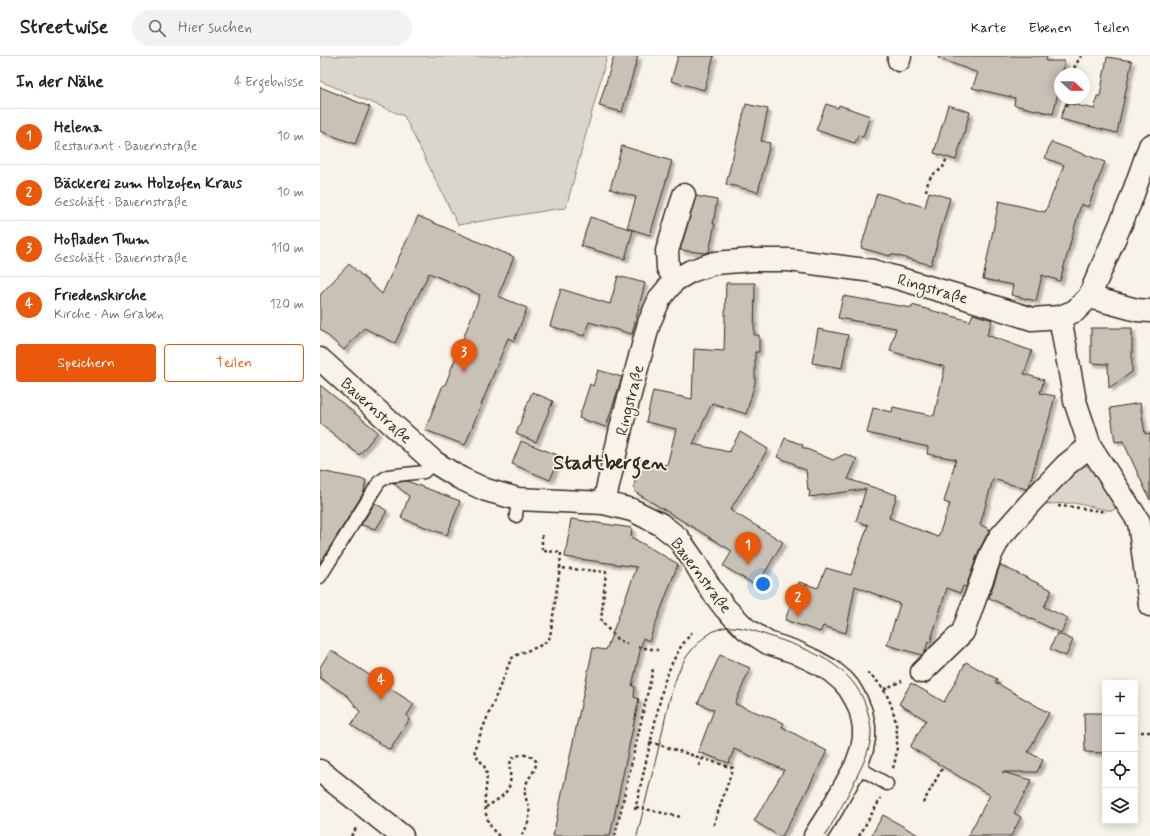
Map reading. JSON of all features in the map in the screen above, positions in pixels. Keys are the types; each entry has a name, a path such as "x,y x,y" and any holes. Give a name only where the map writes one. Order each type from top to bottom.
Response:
{"street":[{"path":"1150,146 1129,206 1089,297 1075,311 1060,317 1076,401 1090,446 1144,525 1150,605"},
{"path":"675,280 668,268 666,252 684,195"},
{"name":"Ringstraße","path":"604,503 623,420 649,323 660,298 675,280 691,272 715,263 752,260 789,260 824,264 873,271 960,296 1032,319 1060,317"},
{"path":"1089,297 1137,310 1150,311"},
{"name":"Bauernstraße","path":"320,359 434,462 460,478 486,490 517,508 604,503 632,510 660,524 678,538 712,591 728,611 746,629 768,643 795,652 814,661 830,670 843,681 856,700 861,712 864,727 864,738 856,766 815,836"},
{"path":"922,672 963,632 993,549 1000,537 1066,465 1090,446"},
{"path":"320,770 402,836"}],"lane":[{"path":"320,577 379,482 388,476 424,472 434,462"},
{"path":"856,766 887,784"}],"path":[{"path":"1074,68 1080,56"},
{"path":"926,192 932,175 942,170 946,160"},
{"path":"1031,502 1039,507 1073,507 1111,513 1144,525"},
{"path":"499,836 493,831 487,819 485,801 486,771 483,764 475,755 474,750 511,658 538,647 547,642 550,637 560,567 560,552 542,551 542,535"},
{"path":"560,567 606,572 601,621 617,639 627,644"},
{"path":"681,817 636,809 666,677 680,648 692,632"},
{"path":"638,647 658,650"},
{"path":"615,836 652,669"},
{"path":"1138,732 1150,732"},
{"path":"650,742 733,768 713,827"},
{"path":"486,807 504,794 509,787 511,778 509,767 513,759 518,755 525,755 536,760 536,766 528,778 524,794 529,808 530,817 521,836"},
{"path":"699,766 702,758"},
{"path":"923,803 943,767"}],"shaded area":[{"path":"320,56 607,56 566,208 458,225 404,116 320,81"},
{"path":"1081,466 1087,466 1093,470 1116,508 1112,511 1074,503 1046,504 1042,501"}],"building":[{"path":"614,56 638,56 622,112 599,106"},
{"path":"678,56 714,56 704,90 671,81"},
{"path":"939,56 1047,56 1046,61 1065,61 1063,68 1054,68 1054,104 1055,104 1053,114 1014,105 1015,98 972,88 978,73 938,58"},
{"path":"1107,57 1132,61 1117,133 1060,119 1066,104 1095,109 1097,96 1100,96"},
{"path":"320,87 370,107 355,144 320,131"},
{"path":"746,104 768,109 761,141 770,143 758,192 726,184"},
{"path":"826,104 838,108 839,105 870,116 863,137 858,135 855,143 816,130"},
{"path":"948,105 970,112 956,160 934,153"},
{"path":"1051,142 1105,162 1088,207 1081,204 1060,281 1042,275 1036,301 1011,295 1013,285 983,279 999,201 1045,212 1064,165 1045,158"},
{"path":"622,146 672,161 650,235 627,228 636,197 610,189"},
{"path":"929,192 950,198 931,265 891,254 890,256 861,248 877,193 925,207"},
{"path":"696,196 717,200 713,224 715,224 709,252 705,253 680,250"},
{"path":"418,216 514,257 498,296 527,308 514,341 508,338 465,445 425,430 443,385 445,385 480,295 429,273 395,343 364,328 344,350 320,329 320,295 349,264 382,294"},
{"path":"590,217 633,230 625,259 581,246"},
{"path":"618,276 645,283 632,334 589,322 584,336 550,326 561,289 610,304"},
{"path":"726,283 755,283 754,335 759,335 759,352 755,352 755,383 746,414 712,403 693,444 729,452 740,432 768,449 730,510 783,542 757,586 723,566 732,551 635,492 634,487 639,460 667,465 676,429 646,422 653,391 692,399 694,349 724,351"},
{"path":"843,296 912,308 912,305 970,321 973,314 992,320 987,335 1032,351 1024,374 1044,380 1040,393 1055,396 1029,486 1026,489 993,479 980,525 990,529 979,550 966,587 963,586 960,593 947,588 930,643 928,642 922,655 887,645 900,604 855,586 846,633 823,626 820,632 785,620 799,582 818,588 826,568 851,575 868,525 856,521 866,489 809,497 810,491 808,490 806,470 777,457 785,438 833,460 845,454 857,459 848,479 897,495 889,518 938,537 950,504 944,502 956,459 927,454 928,447 867,433 873,408 892,412 893,407 934,416 945,367 890,351 896,328 838,318"},
{"path":"1091,328 1132,328 1132,372 1109,388 1108,364 1091,363"},
{"path":"818,329 848,335 842,368 812,363"},
{"path":"598,370 622,377 606,427 579,418 590,384 593,386"},
{"path":"320,385 378,432 359,455 320,423"},
{"path":"532,392 553,401 536,442 516,434"},
{"path":"1140,403 1145,434 1150,433 1150,500 1123,441 1115,442 1110,408"},
{"path":"521,441 560,456 550,480 512,464"},
{"path":"320,471 366,480 364,492 320,563"},
{"path":"407,481 460,501 447,535 401,518 409,496 393,483"},
{"path":"375,503 387,511 376,529 361,525"},
{"path":"571,519 632,528 631,537 678,564 649,641 643,638 632,686 635,687 634,697 639,699 610,836 553,836 593,648 606,650 637,567 565,557"},
{"path":"1000,565 1052,590 1044,607 1068,618 1061,633 989,598"},
{"path":"1057,633 1073,640 1066,656 1050,649"},
{"path":"331,650 414,704 407,715 409,720 390,750 351,725 360,712 348,696 320,678 320,667"},
{"path":"720,655 750,668 735,704 784,723 782,727 827,751 782,836 779,836 754,821 784,770 734,749 729,763 698,752 714,710 698,703"},
{"path":"966,662 997,679 995,682 1049,713 1028,752 1043,760 1037,772 1002,772 1032,780 1014,813 1021,817 1011,836 968,836 990,795 910,747 926,720 899,704 911,683 944,702"},
{"path":"1084,713 1102,713 1102,753 1085,752"},
{"path":"883,815 920,836 871,836"}],"tram line":[{"path":"637,836 671,694 679,670 691,651 707,635 722,628 728,627 746,629 764,634 791,643 821,656 846,675 856,686 864,700 871,726 869,748 851,788 825,836"}],"place":[{"name":"Hofladen Thum","path":"464,372"},
{"name":"Helena","path":"748,565"},
{"name":"Bäckerei zum Holzofen Kraus","path":"798,617"},
{"name":"Friedenskirche","path":"381,700"}],"district":[{"name":"Stadtbergen","path":"610,462"}]}
